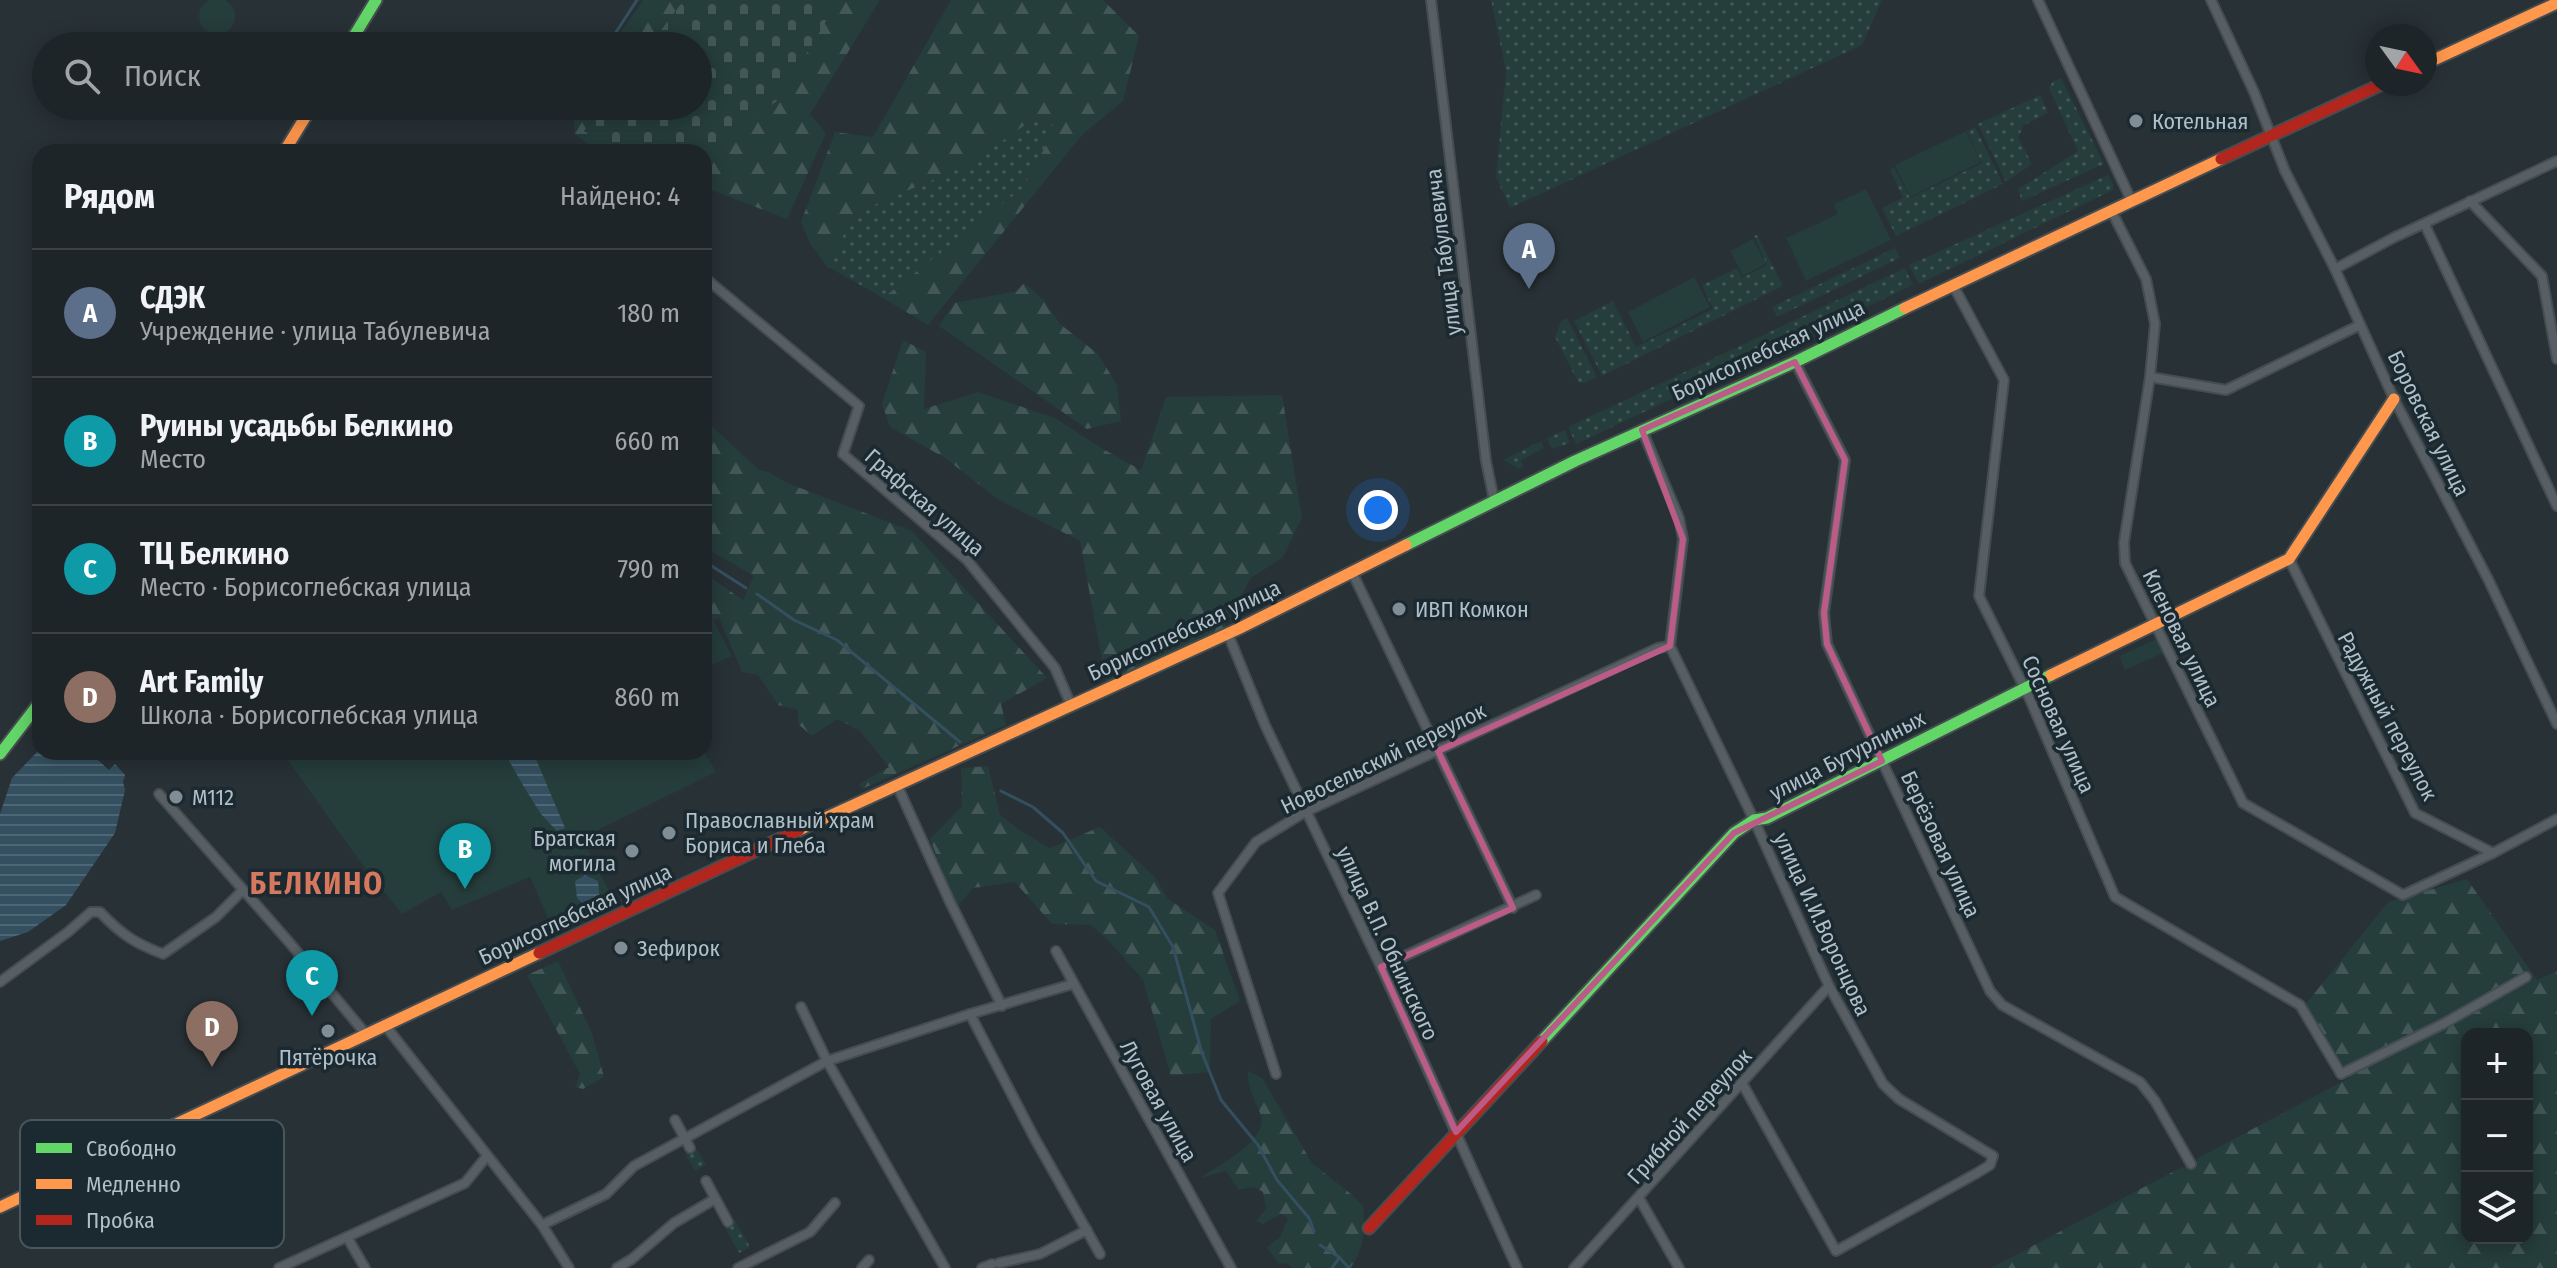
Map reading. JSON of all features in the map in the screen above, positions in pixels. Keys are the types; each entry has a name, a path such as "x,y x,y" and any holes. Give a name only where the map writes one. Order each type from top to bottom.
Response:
{"street":[{"path":"357,32 376,0"},
{"name":"улица Табулевича","path":"1431,0 1486,461 1494,500"},
{"path":"2038,0 2132,202"},
{"name":"Боровская улица","path":"2211,0 2285,171 2335,269 2389,382 2394,399 2488,579 2557,724"},
{"path":"2437,58 2557,3"},
{"name":"Борисоглебская улица","path":"181,1120 574,938 759,848 1228,634 1494,500 1795,362 2365,92"},
{"path":"289,144 303,120"},
{"path":"2335,269 2393,238 2556,162"},
{"path":"2470,201 2542,276 2557,359"},
{"name":"Кленовая улица","path":"2112,212 2146,279 2155,324 2150,377 2124,542 2125,563 2243,803 2403,895 2493,853"},
{"path":"2425,225 2553,490 2557,506"},
{"name":"Графская улица","path":"712,284 859,406 843,454 967,560 1055,668 1071,705"},
{"name":"Сосновая улица","path":"1953,285 2004,380 1979,596 2024,688 2115,897 2300,1005 2341,1074 2443,1024 2526,977"},
{"path":"2150,377 2226,390 2360,325"},
{"name":"Берёзовая улица","path":"1795,362 1845,460 1824,613 1827,644 1990,991 2002,1005 2140,1082 2155,1101 2191,1164"},
{"path":"2289,559 2394,399"},
{"path":"1642,430 1679,518 1683,539 1670,646"},
{"name":"улица Бутурлиных","path":"1369,1228 1734,833 1754,820 1767,818 2289,559"},
{"name":"Радужный переулок","path":"2289,559 2415,813 2493,853"},
{"path":"1352,572 1513,908"},
{"name":"улица В.П. Обнинского","path":"1228,634 1265,725 1381,967 1517,1268"},
{"name":"Новосельский переулок","path":"1276,1074 1218,893 1256,842 1305,812 1658,648 1670,646"},
{"name":"улица И.И.Воронцова","path":"1670,646 1829,986 1883,1084 1899,1099 1993,1156 1990,1165 1977,1173 1836,1251 1742,1083"},
{"path":"0,754 32,712"},
{"path":"897,785 1002,1006"},
{"path":"159,794 365,1033"},
{"path":"2493,853 2557,819"},
{"path":"0,982 91,912 100,912 129,938 163,954 216,917 243,890"},
{"path":"1381,967 1536,895"},
{"name":"Луговая улица","path":"1056,951 1231,1268"},
{"path":"542,1225 606,1194 634,1166 684,1137 827,1061 1073,984"},
{"name":"Грибной переулок","path":"1574,1268 1829,986"},
{"path":"801,1007 827,1061 945,1268"},
{"path":"970,1014 1100,1254"},
{"path":"384,1024 542,1225 569,1268"},
{"path":"675,1120 690,1148"},
{"path":"279,1268 465,1183 487,1156"},
{"path":"706,1181 728,1222"},
{"name":"Борисоглебская улица","path":"1,1205 20,1196"},
{"path":"1639,1198 1679,1268"},
{"path":"617,1268 674,1223 715,1199"},
{"path":"738,1268 810,1232 835,1203"},
{"path":"982,1268 1040,1254 1087,1230"},
{"path":"347,1237 365,1268"},
{"path":"743,1252 749,1262"},
{"path":"862,1268 869,1260"}],"highlighted area":[{"path":"1795,362 1845,460 1824,613 1827,644 1882,761 1734,833 1456,1132 1381,967 1513,908 1438,751 1670,646 1683,539 1642,430"}],"green space":[{"path":"220,-1 230,3 235,16 230,29 210,32 204,29 199,16 204,3"},
{"path":"643,0 880,0 810,114 826,133 787,219 712,190 712,144 588,144 575,134 574,120 712,120 712,32 621,32"},
{"path":"684,0 839,0 779,99 712,154 712,144 602,144 584,131 592,120 712,120 712,32 660,32"},
{"path":"951,0 1103,0 1139,36 1123,101 1082,135 928,325 883,298 1023,188 1056,126 1034,119 965,166 855,213 827,266 811,245 801,222 835,132 873,137"},
{"path":"1491,0 1882,0 1862,45 1510,208 1496,177 1506,71"},
{"path":"2061,78 2104,164 2022,201 2018,189 2078,151 2049,88 2053,81"},
{"path":"2040,95 2048,113 2024,125 2018,137 2032,164 2006,182 1978,124"},
{"path":"1034,119 1056,126 1023,188 883,298 827,266 855,213 965,166"},
{"path":"1975,127 2003,184 1896,236 1882,208 1903,198 1890,170 1894,167 1910,198 1982,163 1967,131"},
{"path":"1966,131 1981,162 1910,197 1895,165"},
{"path":"2108,175 2113,190 1919,284 1909,265"},
{"path":"1866,189 1891,240 1806,281 1786,238 1838,214 1834,204"},
{"path":"1757,235 1783,286 1602,376 1574,321 1613,301 1636,347 1713,309 1702,285 1737,268 1742,278 1767,265 1754,236"},
{"path":"1753,239 1766,264 1743,276 1730,251"},
{"path":"1895,248 1900,258 1777,317 1772,307"},
{"path":"1905,268 1913,285 1576,444 1568,427"},
{"path":"1694,277 1710,307 1643,342 1628,312"},
{"path":"1024,283 1044,300 1060,324 1098,354 1117,385 1121,421 1087,429 939,326 954,303 1017,291"},
{"path":"1567,318 1597,377 1584,383 1578,382 1555,337 1561,321"},
{"path":"903,340 926,352 924,409 978,392 1055,418 1141,470 1166,397 1282,395 1302,518 1283,557 1251,578 1242,594 1248,600 1227,614 1225,628 1106,682 1080,541 999,500 945,458 890,427 882,404"},
{"path":"712,426 759,470 912,531 1047,678 1001,704 1006,725 862,789 859,784 889,767 860,731 837,719 812,736 798,724 798,710 778,705 758,675 742,672 719,618 712,620 712,579 743,600 754,576 712,552"},
{"path":"1565,430 1570,443 1552,449 1547,438"},
{"path":"1541,441 1544,448 1521,460 1523,466 1519,469 1503,460"},
{"path":"712,618 732,656 712,665"},
{"path":"2157,639 2163,653 2125,670 2119,656"},
{"path":"288,760 709,760 716,772 582,838 616,905 555,934 530,877 452,910 441,892 402,914 361,863"},
{"path":"988,766 1000,815 1024,833 1050,848 1100,827 1154,876 1168,899 1215,930 1240,1001 1211,1019 1210,1072 1171,1076 1143,980 1091,925 1052,924 1015,882 973,888 957,907 930,839 962,806 961,768"},
{"path":"2467,879 2537,980 2557,971 2557,1268 1991,1268 2182,1167 2194,1167 2198,1158 2351,1077 2305,1005 2388,902"},
{"path":"558,961 592,1033 604,1077 583,1089 575,1087 580,1074 527,975"},
{"path":"1248,1071 1262,1078 1312,1163 1363,1206 1363,1239 1350,1268 1292,1268 1288,1264 1278,1263 1267,1247 1280,1237 1288,1218 1281,1214 1262,1224 1256,1221 1266,1209 1263,1192 1254,1187 1239,1190 1226,1171 1200,1178 1241,1151 1258,1133 1260,1113 1250,1087"},
{"path":"696,1148 706,1165 695,1171 685,1154"},
{"path":"735,1220 750,1247 739,1253 724,1226"}],"water":[{"path":"32,757 32,760 98,760 109,770 115,764 125,775 125,790 115,833 66,905 28,932 0,941 0,814 12,778"},
{"path":"509,760 536,760 565,828 557,831 541,814"},
{"path":"585,875 598,881 600,901 592,914 577,898 575,881"}],"waterway":[{"path":"616,32 637,0"},
{"path":"712,566 746,588"},
{"path":"757,594 794,620 837,640 960,742"},
{"path":"1001,791 1033,807 1063,833 1096,881 1149,907 1173,947 1202,1053 1221,1100 1258,1145 1277,1180 1309,1218 1314,1231"},
{"path":"1320,1245 1348,1267"},
{"path":"1332,1268 1339,1258"}],"traffic: fast":[{"path":"357,32 376,0"},
{"path":"1406,545 1575,461 1795,362 1905,308"},
{"path":"1542,1041 1734,833 1754,820 1767,818 2051,675"},
{"path":"0,754 32,712"}],"traffic: slow":[{"path":"2437,58 2557,3"},
{"path":"289,144 303,120"},
{"path":"1905,308 2221,159"},
{"path":"2051,675 2289,559 2394,399"},
{"path":"799,830 1238,629 1406,545"},
{"path":"185,1120 539,953"},
{"path":"0,1207 20,1198"}],"traffic: jam":[{"path":"2221,159 2365,92"},
{"path":"539,953 799,830"},
{"path":"1369,1228 1542,1041"}],"place":[{"name":"Котельная","path":"2136,121"},
{"name":"СДЭК","path":"1529,289"},
{"name":"ИВП Комкон","path":"1399,609"},
{"name":"М112","path":"176,797"},
{"name":"Православный храм Бориса и Глеба","path":"669,833"},
{"name":"Братская могила","path":"632,851"},
{"name":"Руины усадьбы Белкино","path":"465,889"},
{"name":"Зефирок","path":"621,948"},
{"name":"ТЦ Белкино","path":"312,1016"},
{"name":"Пятёрочка","path":"328,1031"},
{"name":"Art Family","path":"212,1067"}],"district":[{"name":"БЕЛКИНО","path":"317,884"}]}
